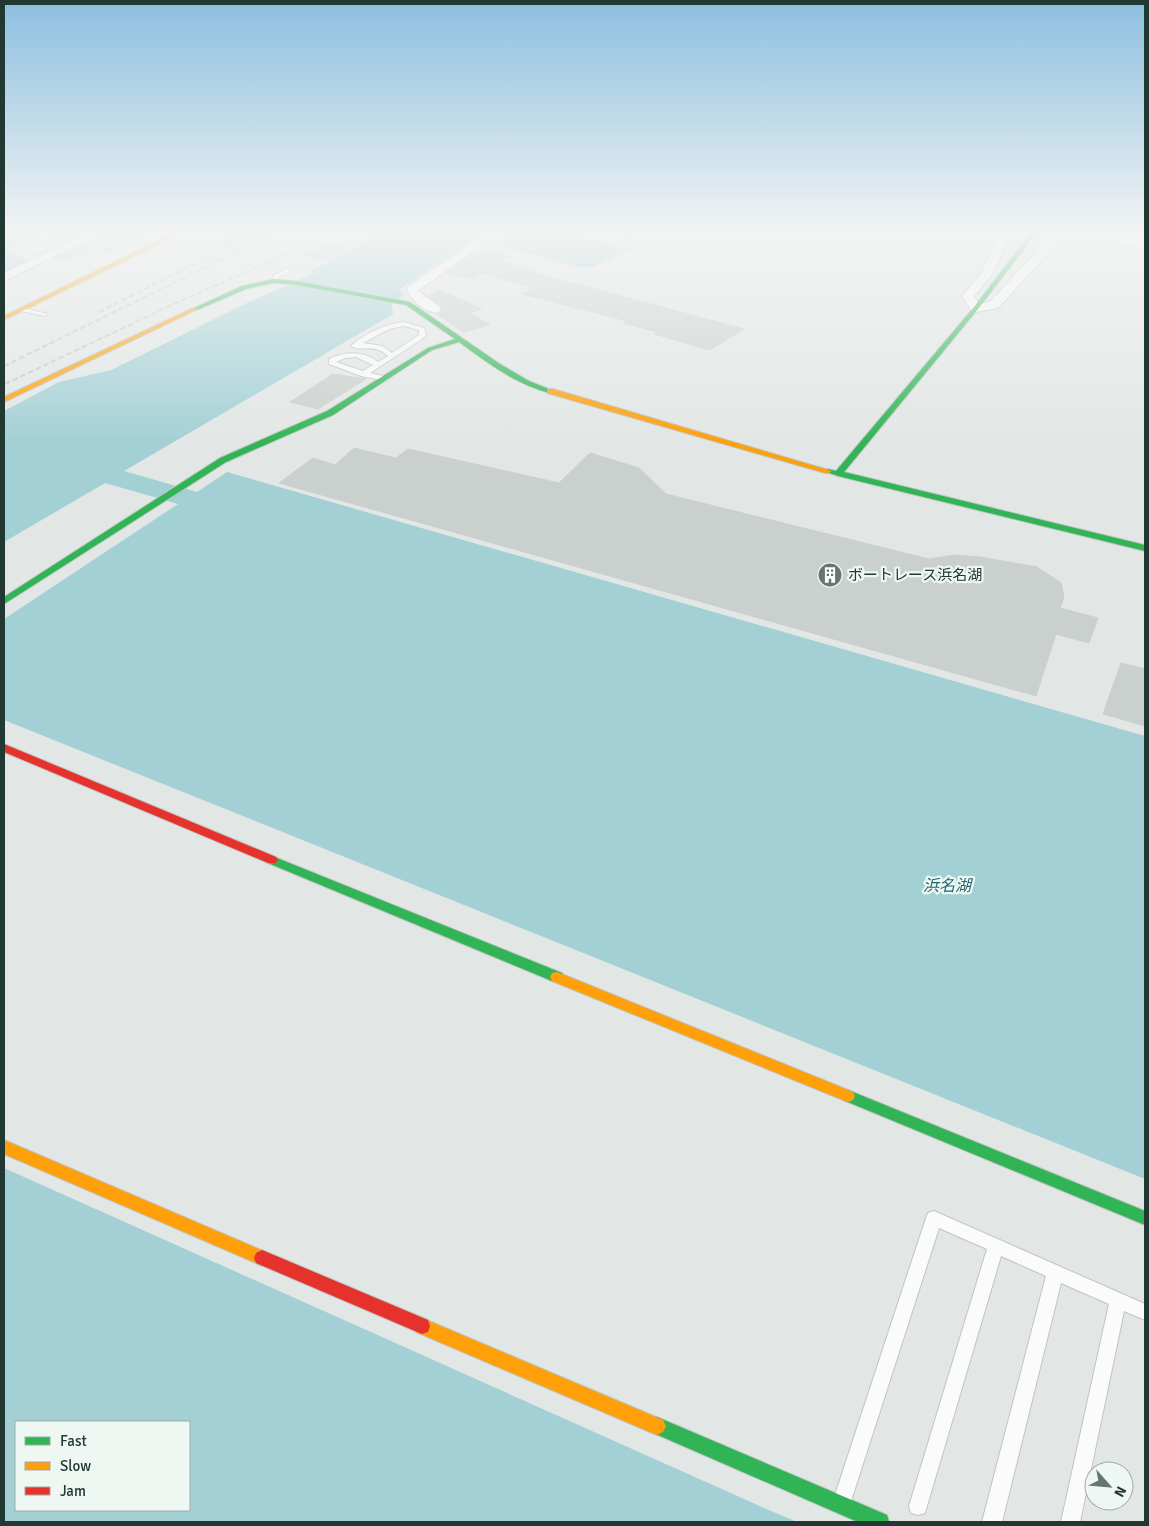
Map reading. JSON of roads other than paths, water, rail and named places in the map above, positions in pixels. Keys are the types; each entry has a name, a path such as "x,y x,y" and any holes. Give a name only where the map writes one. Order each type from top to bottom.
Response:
{"main road":[{"path":"11,313 36,301"},
{"path":"4,400 149,329 212,301"},
{"path":"398,301 415,307 460,340 526,383 570,398 838,474 1145,548"},
{"path":"838,474 981,301"},
{"path":"4,601 223,460 330,413 430,349 460,340"},
{"path":"4,748 319,880 1145,1218"},
{"path":"4,1147 880,1522"}],"street":[{"path":"424,301 435,309"},
{"path":"971,301 976,308 994,305 997,301"}],"lane":[{"path":"11,313 44,314"},
{"path":"364,374 420,338 424,332 413,326 393,326 379,330 332,360 333,364 337,367 364,374 384,379"},
{"path":"354,346 378,346 385,349 392,356"},
{"path":"337,358 359,355 368,358 378,365"},
{"path":"840,1505 934,1218 1145,1312"},
{"path":"918,1506 996,1246"},
{"path":"992,1522 1055,1272"},
{"path":"1071,1522 1118,1300"}],"water":[{"name":"浜名湖","path":"396,301 392,305 393,314 124,471 197,492 227,472 1145,736 1145,1179 4,720 4,619 178,504 105,483 4,542 4,411 59,382 111,370 249,302"},
{"path":"4,1168 762,1507 797,1522 4,1522"}],"railway":[{"path":"99,312 120,301"},
{"path":"4,366 136,301"},
{"path":"5,384 180,301"},
{"path":"4,384 8,382"}],"place":[{"name":"ボートレース浜名湖","path":"830,575"}]}
